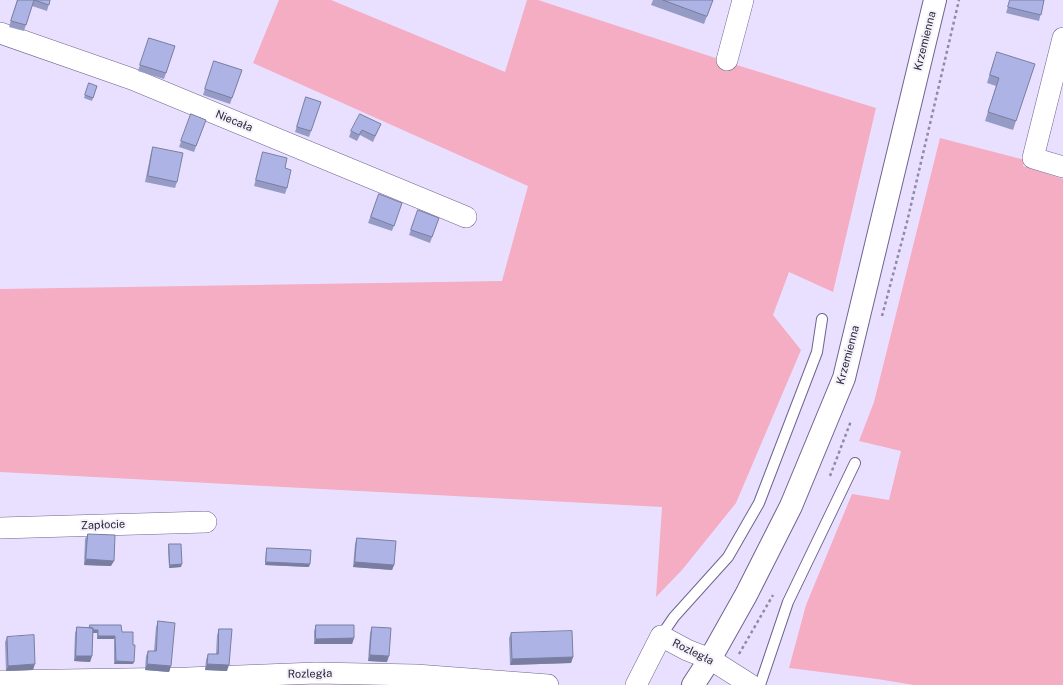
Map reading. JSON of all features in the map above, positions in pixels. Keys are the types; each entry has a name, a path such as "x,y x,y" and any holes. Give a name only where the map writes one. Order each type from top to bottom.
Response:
{"main road":[{"name":"Krzemienna","path":"693,685 710,659 746,595 791,506 844,378 935,0"}],"street":[{"path":"727,60 743,0"},
{"name":"Niecała","path":"0,33 132,80 466,217"},
{"path":"1063,38 1033,158 1063,167"},
{"name":"Zapłocie","path":"0,528 206,522"},
{"name":"Rozległa","path":"636,685 661,636 688,650 710,659 751,685"},
{"name":"Rozległa","path":"0,682 316,674 416,675 548,685"}],"lane":[{"path":"661,636 674,617 728,556 759,503 817,352 822,318"},
{"path":"760,685 788,602 855,464"}],"shaded area":[{"path":"279,0 331,0 505,72 527,0 538,0 740,66 876,108 833,292 789,272 773,315 801,350 736,503 682,570 656,597 662,507 0,472 0,289 502,281 528,186 253,63"},
{"path":"940,138 1025,160 1023,166 1063,179 1063,685 914,685 789,668 806,605 852,494 889,500 901,451 859,441 874,402"}],"building":[{"path":"18,0 34,0 26,25 11,21"},
{"path":"34,0 50,0 49,5"},
{"path":"663,0 713,0 707,16"},
{"path":"1010,0 1044,0 1041,15 1008,7"},
{"path":"149,38 175,46 166,73 140,65"},
{"path":"997,52 1035,64 1016,121 988,112 999,78 990,75"},
{"path":"214,61 242,70 232,98 205,89"},
{"path":"89,83 97,86 93,98 85,95"},
{"path":"306,97 321,102 311,131 297,127"},
{"path":"191,114 206,120 196,146 181,141"},
{"path":"360,114 381,124 375,136 362,130 359,135 351,131"},
{"path":"153,147 183,153 177,182 148,176"},
{"path":"263,152 287,158 285,168 291,170 287,188 256,180"},
{"path":"379,194 402,203 394,226 371,217"},
{"path":"418,210 439,218 432,237 411,230"},
{"path":"88,534 115,535 114,561 86,559"},
{"path":"357,538 396,541 394,565 355,562"},
{"path":"169,544 181,544 182,564 170,565"},
{"path":"267,548 311,550 310,564 266,562"},
{"path":"158,621 175,623 171,666 147,664 148,651 156,651"},
{"path":"90,625 121,625 122,632 133,632 133,645 135,645 134,662 116,661 115,636 98,636 98,630 93,630 93,628 90,628"},
{"path":"316,625 354,625 354,638 316,639"},
{"path":"77,627 93,628 92,656 76,656"},
{"path":"372,627 391,628 389,656 370,655"},
{"path":"219,629 232,629 229,665 207,664 208,654 218,654"},
{"path":"572,631 573,657 512,659 511,633"},
{"path":"34,635 35,664 8,666 7,637"}]}
